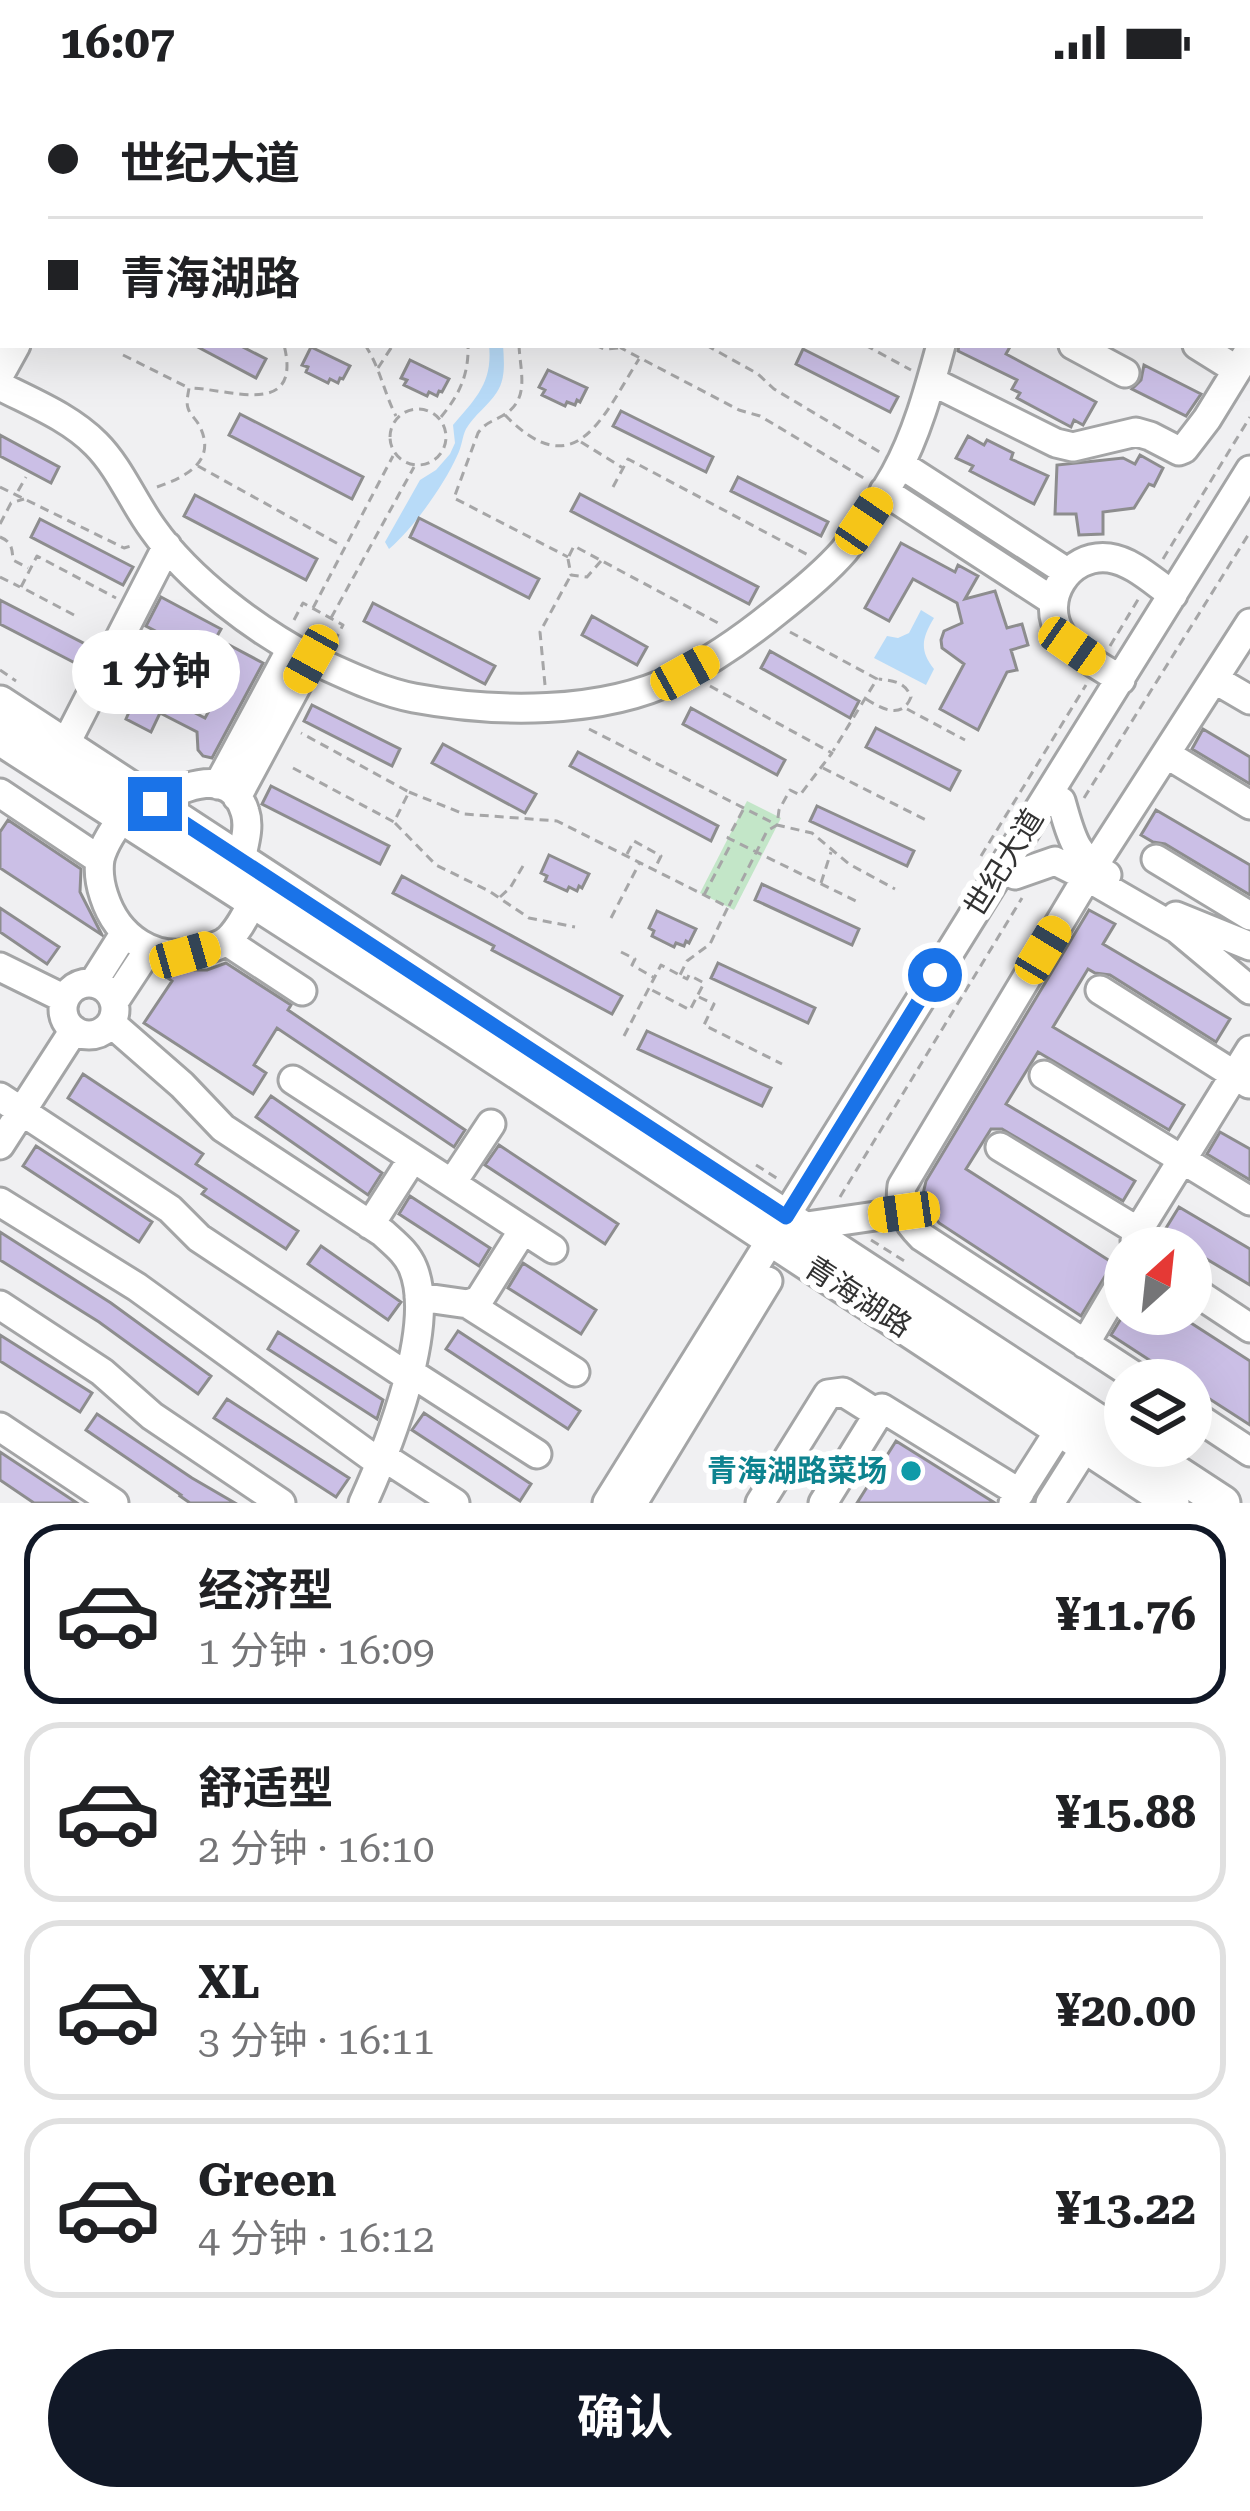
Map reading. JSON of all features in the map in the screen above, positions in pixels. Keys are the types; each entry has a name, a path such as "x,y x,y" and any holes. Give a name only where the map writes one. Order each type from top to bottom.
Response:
{"main road":[{"name":"青海湖路","path":"0,703 64,745 139,805 794,1231 1104,1426"},
{"name":"青海湖路","path":"0,738 139,805"},
{"name":"青海湖路","path":"794,1231 1073,1438 1172,1503"},
{"path":"1168,1467 1223,1503"}],"street":[{"path":"0,386 77,428 99,447 161,539 193,574 302,654 365,683 411,697 477,706 547,707 612,700 672,680 755,629 828,566 843,551 900,464 921,416 940,348"},
{"path":"1079,348 1125,373"},
{"path":"931,381 1056,443 1073,447 1136,432 1179,451 1207,419 1244,359 1207,348"},
{"path":"900,464 1067,572"},
{"name":"世纪大道","path":"633,1503 1027,825 1250,470"},
{"path":"884,490 1053,601"},
{"name":"世纪大道","path":"607,1503 794,1231 1015,875 1064,812 1250,503"},
{"path":"64,745 143,592 161,539"},
{"path":"1120,680 1061,634 1054,618 1058,585 1080,562 1112,558 1173,595"},
{"path":"1108,1359 922,1237 908,1223 900,1202 902,1186 1090,872 1250,624"},
{"path":"227,791 278,721 302,654"},
{"path":"227,791 302,654"},
{"path":"1214,679 1250,700"},
{"path":"1166,754 1250,805"},
{"path":"211,783 227,791 246,814 253,879 226,941 185,955 164,954 124,934 114,921 100,882 100,860 139,805 185,787 211,783"},
{"path":"0,793 100,860"},
{"path":"1064,812 1072,840 1090,872 1177,929 1250,989"},
{"path":"1156,859 1250,916"},
{"path":"1015,875 1055,862 1090,872 1180,919 1250,946"},
{"path":"124,934 106,1003 106,1029 90,1035 74,1030 64,1016 65,1000 76,987 106,1003 223,1128 370,1225 404,1252 414,1270 419,1297 411,1376 363,1503"},
{"path":"226,941 302,991"},
{"path":"106,1003 149,949"},
{"path":"0,967 65,1000"},
{"path":"1100,990 1242,1080"},
{"path":"0,1144 11,1104 74,1030"},
{"path":"1144,1227 1181,1159 1242,1080 1250,1050"},
{"path":"1044,1075 1250,1201"},
{"path":"293,1080 553,1250"},
{"path":"11,1104 170,1209 200,1238 537,1454"},
{"path":"452,1183 491,1124"},
{"path":"1000,1147 1119,1227"},
{"path":"370,1225 413,1157"},
{"path":"0,1202 137,1287 381,1459 455,1503"},
{"path":"794,1231 904,1212"},
{"path":"468,1304 479,1300 523,1230"},
{"path":"419,1297 468,1304 575,1372"},
{"path":"1212,1303 1250,1328"},
{"path":"0,1305 102,1372 152,1416 281,1503"},
{"path":"1085,1344 1104,1312"},
{"path":"760,1503 828,1394 843,1392 878,1414"},
{"path":"824,1503 882,1408 1016,1498 1073,1438"},
{"path":"0,1427 113,1503"},
{"path":"1212,1427 1250,1452"},
{"path":"1050,1503 1073,1438"}],"path":[{"path":"123,355 189,388 236,395 270,393 281,386 286,348"},
{"path":"366,348 397,417"},
{"path":"377,369 391,348"},
{"path":"440,418 463,386 468,348"},
{"path":"519,348 523,388 505,416 484,424 478,433 454,498 568,557"},
{"path":"624,348 739,410 760,416 884,490"},
{"path":"711,348 900,464"},
{"path":"871,348 931,381"},
{"path":"505,416 544,443 579,441 600,422 640,358"},
{"path":"133,496 183,478 205,452 205,440 188,408 189,388"},
{"path":"423,409 440,418 445,446 434,460 415,465 394,453 390,435 397,417 423,409"},
{"path":"579,441 623,469"},
{"path":"313,608 394,453"},
{"path":"613,487 628,459 828,566"},
{"path":"197,465 345,547"},
{"path":"331,618 415,465"},
{"path":"16,494 26,477"},
{"path":"0,487 124,548 161,539"},
{"path":"0,524 11,503 26,499"},
{"path":"1064,812 1250,532"},
{"path":"0,537 12,547 13,560"},
{"path":"547,707 540,632 571,575 568,557 574,546 755,629 877,679 896,681 908,688 911,697 902,711 889,711 866,699"},
{"path":"21,587 37,556 117,599 123,588 143,592"},
{"path":"0,563 13,560 30,569"},
{"path":"571,575 587,577 601,560"},
{"path":"0,577 74,616"},
{"path":"303,603 343,625 302,654 303,603"},
{"path":"685,673 832,753"},
{"path":"777,825 790,790 800,795 877,679"},
{"path":"905,708 965,740"},
{"path":"278,721 409,792 464,814 557,821 728,907"},
{"path":"586,727 777,825 812,833 849,864 896,889"},
{"path":"821,767 926,820"},
{"path":"293,768 394,822 436,866 529,918 575,927"},
{"path":"394,822 409,792"},
{"path":"743,808 728,838 858,902"},
{"path":"680,975 687,961 710,944 767,831 777,825"},
{"path":"704,895 733,840"},
{"path":"626,856 634,842 661,856 654,870"},
{"path":"821,883 831,851"},
{"path":"498,898 526,861"},
{"path":"610,918 639,862"},
{"path":"794,1231 1042,865"},
{"path":"622,952 635,959 632,965 655,977"},
{"path":"624,1036 661,965 704,983 690,1010 650,988"},
{"path":"698,996 714,1004 704,1025 782,1064"}],"green space":[{"path":"747,801 781,818 734,910 700,893"}],"water":[{"path":"489,348 503,348 500,387 466,429 459,453 436,493 389,549 385,542 420,480 450,454 455,443 453,425 485,380"},
{"path":"921,610 934,618 924,644 934,669 926,685 874,658 887,636 909,633"}],"building":[{"path":"200,348 245,348 266,359 256,378"},
{"path":"313,348 350,366 338,383 330,379 328,383 302,365"},
{"path":"1009,348 1006,354 1096,402 1083,425 1074,420 1071,427 1017,398 1020,393 1012,389 1017,380 958,351"},
{"path":"803,349 898,397 890,412 796,364"},
{"path":"410,360 449,379 442,392 427,396 404,385 407,380 401,378"},
{"path":"1144,365 1201,394 1186,416 1132,389 1141,380"},
{"path":"548,370 587,388 580,402 565,406 542,395 545,390 539,387"},
{"path":"621,411 713,457 706,472 613,426"},
{"path":"240,414 363,477 352,499 229,435"},
{"path":"0,435 59,467 51,483 0,456"},
{"path":"968,436 1013,453 1011,459 1048,476 1034,504 970,471 973,466 956,458"},
{"path":"1140,455 1163,468 1134,508 1103,512 1103,534 1079,535 1076,514 1055,514 1057,465 1123,458 1135,464"},
{"path":"738,477 828,522 821,536 731,491"},
{"path":"580,494 758,587 749,604 571,511"},
{"path":"195,495 317,559 306,580 184,516"},
{"path":"419,518 539,579 529,598 410,537"},
{"path":"40,519 133,567 123,585 31,537"},
{"path":"901,543 955,572 958,565 978,576 965,599 995,591 1007,628 1022,624 1028,645 1011,650 1017,670 1007,672 978,730 940,709 964,664 942,648 941,640 944,631 962,623 957,603 913,579 889,621 865,608"},
{"path":"161,597 221,629 216,638 263,663 212,758 198,750 197,732 160,713 151,732 126,719 129,712 115,691 123,676 138,674 174,693 170,700 205,718 226,680 194,663 199,654 146,626"},
{"path":"0,600 89,646 79,665 0,624"},
{"path":"373,603 495,666 485,684 364,621"},
{"path":"592,616 647,647 637,665 582,635"},
{"path":"770,651 859,701 850,718 761,668"},
{"path":"312,705 400,749 392,766 304,721"},
{"path":"691,708 785,760 777,775 683,724"},
{"path":"876,728 960,771 950,790 866,747"},
{"path":"1203,729 1250,757 1250,784 1192,749"},
{"path":"443,744 536,794 525,813 432,763"},
{"path":"578,752 718,826 711,841 570,766"},
{"path":"271,786 389,846 380,864 262,804"},
{"path":"817,806 914,851 907,866 810,821"},
{"path":"1156,810 1250,865 1250,895 1165,844 1141,835"},
{"path":"8,820 81,869 80,892 102,935 0,868 0,832"},
{"path":"549,855 589,874 582,888 567,891 545,881 547,876 541,873"},
{"path":"402,876 622,996 612,1014 393,893"},
{"path":"762,884 859,929 852,945 755,900"},
{"path":"0,908 59,947 47,964 0,932"},
{"path":"1089,910 1115,924 1103,944 1230,1019 1216,1042 1110,975 1088,969 1053,1027 1184,1105 1169,1130 1038,1052 1006,1104 1135,1181 1123,1201 1002,1129 991,1129 966,1169 1104,1257 1104,1278 1081,1316 939,1223 923,1203 926,1181"},
{"path":"657,911 696,929 689,943 674,947 652,936 654,931 649,928"},
{"path":"226,963 465,1130 454,1147 277,1028 254,1065 266,1073 253,1094 144,1023 172,981 157,970 207,970"},
{"path":"718,963 815,1008 808,1023 711,978"},
{"path":"647,1031 771,1088 762,1106 638,1049"},
{"path":"83,1074 203,1154 196,1164 298,1231 286,1249 202,1194 206,1189 68,1098"},
{"path":"271,1096 382,1173 368,1195 256,1117"},
{"path":"1220,1132 1250,1149 1250,1180 1207,1154"},
{"path":"499,1145 618,1224 605,1244 485,1165"},
{"path":"36,1146 152,1222 139,1242 23,1166"},
{"path":"410,1196 490,1248 479,1266 399,1214"},
{"path":"1179,1207 1250,1249 1250,1285 1212,1262 1212,1227 1167,1227"},
{"path":"0,1232 111,1303 211,1376 198,1394 99,1322 0,1260"},
{"path":"321,1246 401,1302 388,1320 308,1264"},
{"path":"523,1263 596,1310 581,1334 508,1288"},
{"path":"458,1331 580,1411 568,1429 446,1349"},
{"path":"278,1332 383,1400 377,1419 268,1349"},
{"path":"0,1335 92,1393 80,1412 0,1361"},
{"path":"1111,1335 1210,1335 1250,1361 1250,1425 1212,1401 1212,1359 1148,1359"},
{"path":"227,1399 349,1478 336,1497 214,1418"},
{"path":"424,1413 531,1484 520,1501 412,1430"},
{"path":"97,1414 235,1503 190,1503 86,1430"},
{"name":"青海湖路菜场","path":"896,1441 995,1503 857,1503"},
{"path":"0,1452 77,1503 34,1503 0,1480"}],"place":[{"name":"青海湖路菜场","path":"911,1471"}],"route":[{"path":"155,804 786,1217 935,975"}]}
